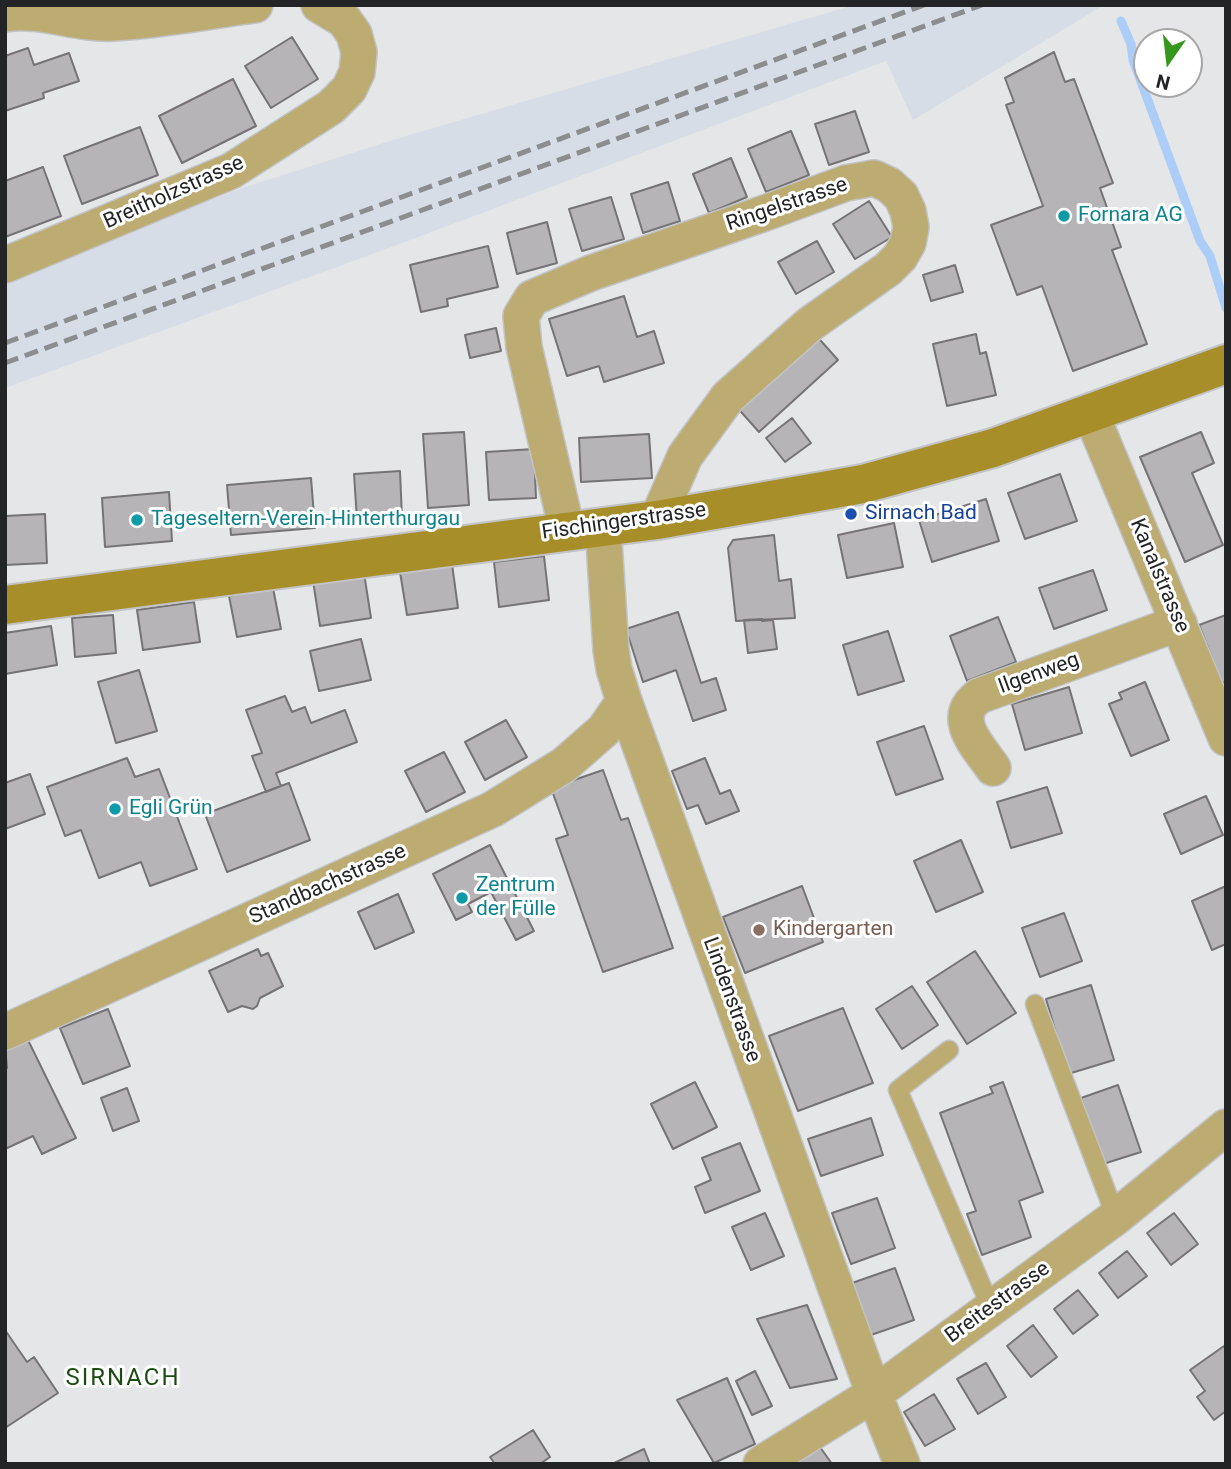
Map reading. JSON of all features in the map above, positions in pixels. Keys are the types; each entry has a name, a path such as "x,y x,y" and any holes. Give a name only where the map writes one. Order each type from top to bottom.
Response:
{"main road":[{"name":"Fischingerstrasse","path":"5,605 657,520 863,484 993,448 1226,365"}],"street":[{"path":"5,14 32,13 78,22 111,23 255,5"},
{"name":"Breitholzstrasse","path":"5,265 231,171 331,107 349,89 357,72 359,52 354,34 344,20 319,5"},
{"name":"Ringelstrasse","path":"585,528 524,347 521,316 532,298 591,273 846,183 874,178 889,185 901,196 908,211 909,235 900,257 888,269 810,324 728,397 685,456 657,520"},
{"name":"Kanalstrasse","path":"1091,414 1226,738"},
{"name":"Lindenstrasse","path":"585,528 614,669 624,701 874,1394 902,1464"},
{"name":"Ilgenweg","path":"993,768 968,730 965,720 971,702 979,696 1179,623"},
{"name":"Standbachstrasse","path":"5,1032 493,809 565,765 604,730 624,701"},
{"name":"Breitestrasse","path":"761,1464 874,1394 1116,1217 1226,1128"}],"lane":[{"path":"1035,1004 1116,1217"},
{"path":"949,1050 898,1090 991,1308"}],"shaded area":[{"path":"854,5 1104,5 913,120 886,61 389,248 5,388 5,285 98,244 245,187 406,136"}],"building":[{"path":"292,37 318,79 271,108 245,66"},
{"path":"28,48 34,65 69,53 79,81 43,93 44,98 5,111 5,56"},
{"name":"Fornara AG","path":"1054,52 1065,82 1074,79 1113,183 1100,188 1121,247 1112,250 1147,344 1073,371 1042,286 1017,295 991,225 1043,206 1006,105 1014,102 1005,78"},
{"path":"233,79 256,126 182,163 159,116"},
{"path":"855,111 869,152 829,165 815,124"},
{"path":"140,127 158,175 82,204 64,156"},
{"path":"791,131 809,175 766,192 748,149"},
{"path":"731,158 747,197 709,213 693,174"},
{"path":"43,167 61,216 5,237 5,181"},
{"path":"668,182 680,221 643,233 631,194"},
{"path":"611,197 624,239 582,251 569,209"},
{"path":"869,201 892,237 855,259 833,224"},
{"path":"547,222 557,263 517,274 507,233"},
{"path":"817,241 834,272 796,294 778,262"},
{"path":"488,246 498,287 447,299 448,306 421,312 410,265"},
{"path":"955,265 963,292 931,301 923,275"},
{"path":"624,296 637,337 654,331 664,363 604,382 599,366 567,376 549,319"},
{"path":"496,328 501,351 470,358 465,335"},
{"path":"813,332 838,360 759,432 734,404"},
{"path":"976,334 980,354 986,352 996,395 947,406 933,344"},
{"path":"792,418 811,443 785,462 766,438"},
{"path":"464,432 469,505 428,508 423,434"},
{"path":"1201,432 1214,463 1192,473 1223,545 1185,562 1140,457"},
{"path":"649,434 652,478 581,482 579,438"},
{"path":"534,449 536,498 489,500 486,452"},
{"path":"400,471 402,518 357,520 354,474"},
{"path":"1060,474 1077,521 1025,539 1008,493"},
{"path":"311,478 315,528 231,535 227,485"},
{"name":"Tageseltern-Verein-Hinterthurgau","path":"169,492 172,541 105,547 102,498"},
{"path":"986,499 999,541 932,562 919,520"},
{"path":"45,514 47,563 5,565 5,516"},
{"path":"894,523 903,567 847,578 838,535"},
{"path":"774,535 779,581 791,579 795,618 736,621 728,548 733,540"},
{"path":"544,556 549,600 499,607 494,562"},
{"path":"452,564 458,608 407,615 400,572"},
{"path":"1093,570 1107,610 1054,629 1039,588"},
{"path":"364,573 371,618 320,626 313,581"},
{"path":"273,588 281,629 237,637 229,596"},
{"path":"194,602 200,642 143,650 137,610"},
{"path":"678,612 701,683 716,678 726,710 693,721 676,670 643,682 626,629"},
{"path":"113,615 116,653 75,657 72,618"},
{"path":"1226,615 1226,682 1222,683 1199,625"},
{"path":"998,617 1016,662 967,681 950,636"},
{"path":"744,620 773,620 777,649 748,653"},
{"path":"51,626 57,665 5,674 5,633"},
{"path":"888,631 904,681 858,695 843,645"},
{"path":"361,639 371,680 319,691 310,651"},
{"path":"139,670 157,731 116,743 98,682"},
{"path":"1145,682 1169,740 1131,756 1109,704 1122,699 1119,693"},
{"path":"1069,687 1082,733 1025,750 1012,704"},
{"path":"285,696 292,712 305,707 311,723 345,710 357,742 276,773 281,786 266,792 252,756 262,753 246,710"},
{"path":"506,720 527,757 485,780 465,742"},
{"path":"924,726 943,779 896,795 877,742"},
{"path":"444,752 465,792 426,812 405,771"},
{"name":"Egli Grün","path":"127,758 135,777 159,769 197,869 150,886 141,862 99,878 81,830 65,836 47,787"},
{"path":"705,758 720,794 730,790 739,811 706,824 698,805 687,809 672,771"},
{"path":"603,770 621,820 628,818 673,948 603,972 556,839 568,835 551,788"},
{"path":"30,774 45,814 5,829 5,783"},
{"path":"289,783 310,840 227,872 205,814"},
{"path":"1047,787 1062,833 1011,848 997,802"},
{"path":"1206,796 1223,835 1181,854 1164,814"},
{"path":"961,840 983,892 936,912 914,861"},
{"name":"Zentrum der Fülle","path":"490,845 534,931 516,940 491,892 468,904 472,912 456,920 433,874"},
{"path":"802,886 823,942 745,973 723,917"},
{"path":"1226,886 1226,944 1212,950 1192,901"},
{"path":"398,894 414,932 375,949 358,912"},
{"path":"1064,913 1082,961 1040,977 1022,928"},
{"path":"258,949 261,956 268,953 283,986 260,998 253,1009 242,1006 228,1012 209,971"},
{"path":"975,951 1016,1013 967,1044 927,982"},
{"path":"1091,985 1114,1060 1068,1074 1046,999"},
{"path":"912,986 938,1025 902,1049 876,1009"},
{"path":"843,1008 873,1083 798,1111 769,1036"},
{"path":"108,1009 130,1066 83,1084 60,1028"},
{"path":"26,1036 76,1138 42,1154 33,1136 5,1149 5,1046"},
{"path":"695,1082 717,1127 673,1149 651,1104"},
{"path":"1003,1082 1043,1192 1019,1201 1031,1237 982,1255 967,1214 976,1211 940,1113 993,1093 990,1087"},
{"path":"1118,1085 1141,1152 1103,1164 1081,1098"},
{"path":"127,1088 139,1121 113,1131 101,1098"},
{"path":"871,1118 883,1155 821,1176 808,1139"},
{"path":"740,1143 760,1191 705,1213 695,1187 711,1180 702,1158"},
{"path":"877,1198 895,1248 851,1264 832,1213"},
{"path":"765,1213 784,1256 751,1270 732,1227"},
{"path":"1174,1213 1198,1244 1171,1265 1147,1233"},
{"path":"1127,1251 1147,1276 1118,1298 1099,1273"},
{"path":"895,1268 914,1320 871,1335 852,1283"},
{"path":"1078,1290 1098,1315 1073,1334 1054,1309"},
{"path":"807,1305 837,1379 790,1388 757,1319"},
{"path":"1033,1325 1057,1357 1031,1377 1007,1346"},
{"path":"5,1330 27,1362 34,1357 58,1393 5,1428"},
{"path":"1224,1346 1226,1411 1214,1420 1197,1397 1205,1391 1190,1370"},
{"path":"986,1363 1006,1397 978,1414 957,1379"},
{"path":"755,1371 772,1406 752,1415 736,1381"},
{"path":"727,1378 755,1444 714,1463 677,1400"},
{"path":"934,1394 955,1429 925,1446 904,1412"},
{"path":"533,1430 550,1457 540,1464 495,1464 490,1457"},
{"path":"820,1447 832,1464 791,1464"},
{"path":"644,1449 650,1464 612,1464"}],"waterway":[{"path":"1121,21 1200,241 1210,256 1226,308"}],"railway":[{"path":"5,343 924,5"},
{"path":"5,363 982,5"}],"place":[{"name":"Fornara AG","path":"1064,216"},
{"name":"Sirnach Bad","path":"851,514"},
{"name":"Tageseltern-Verein-Hinterthurgau","path":"137,520"},
{"name":"Egli Grün","path":"115,809"},
{"name":"Zentrum der Fülle","path":"462,898"},
{"name":"Kindergarten","path":"759,930"}],"district":[{"name":"SIRNACH","path":"123,1379"}]}
